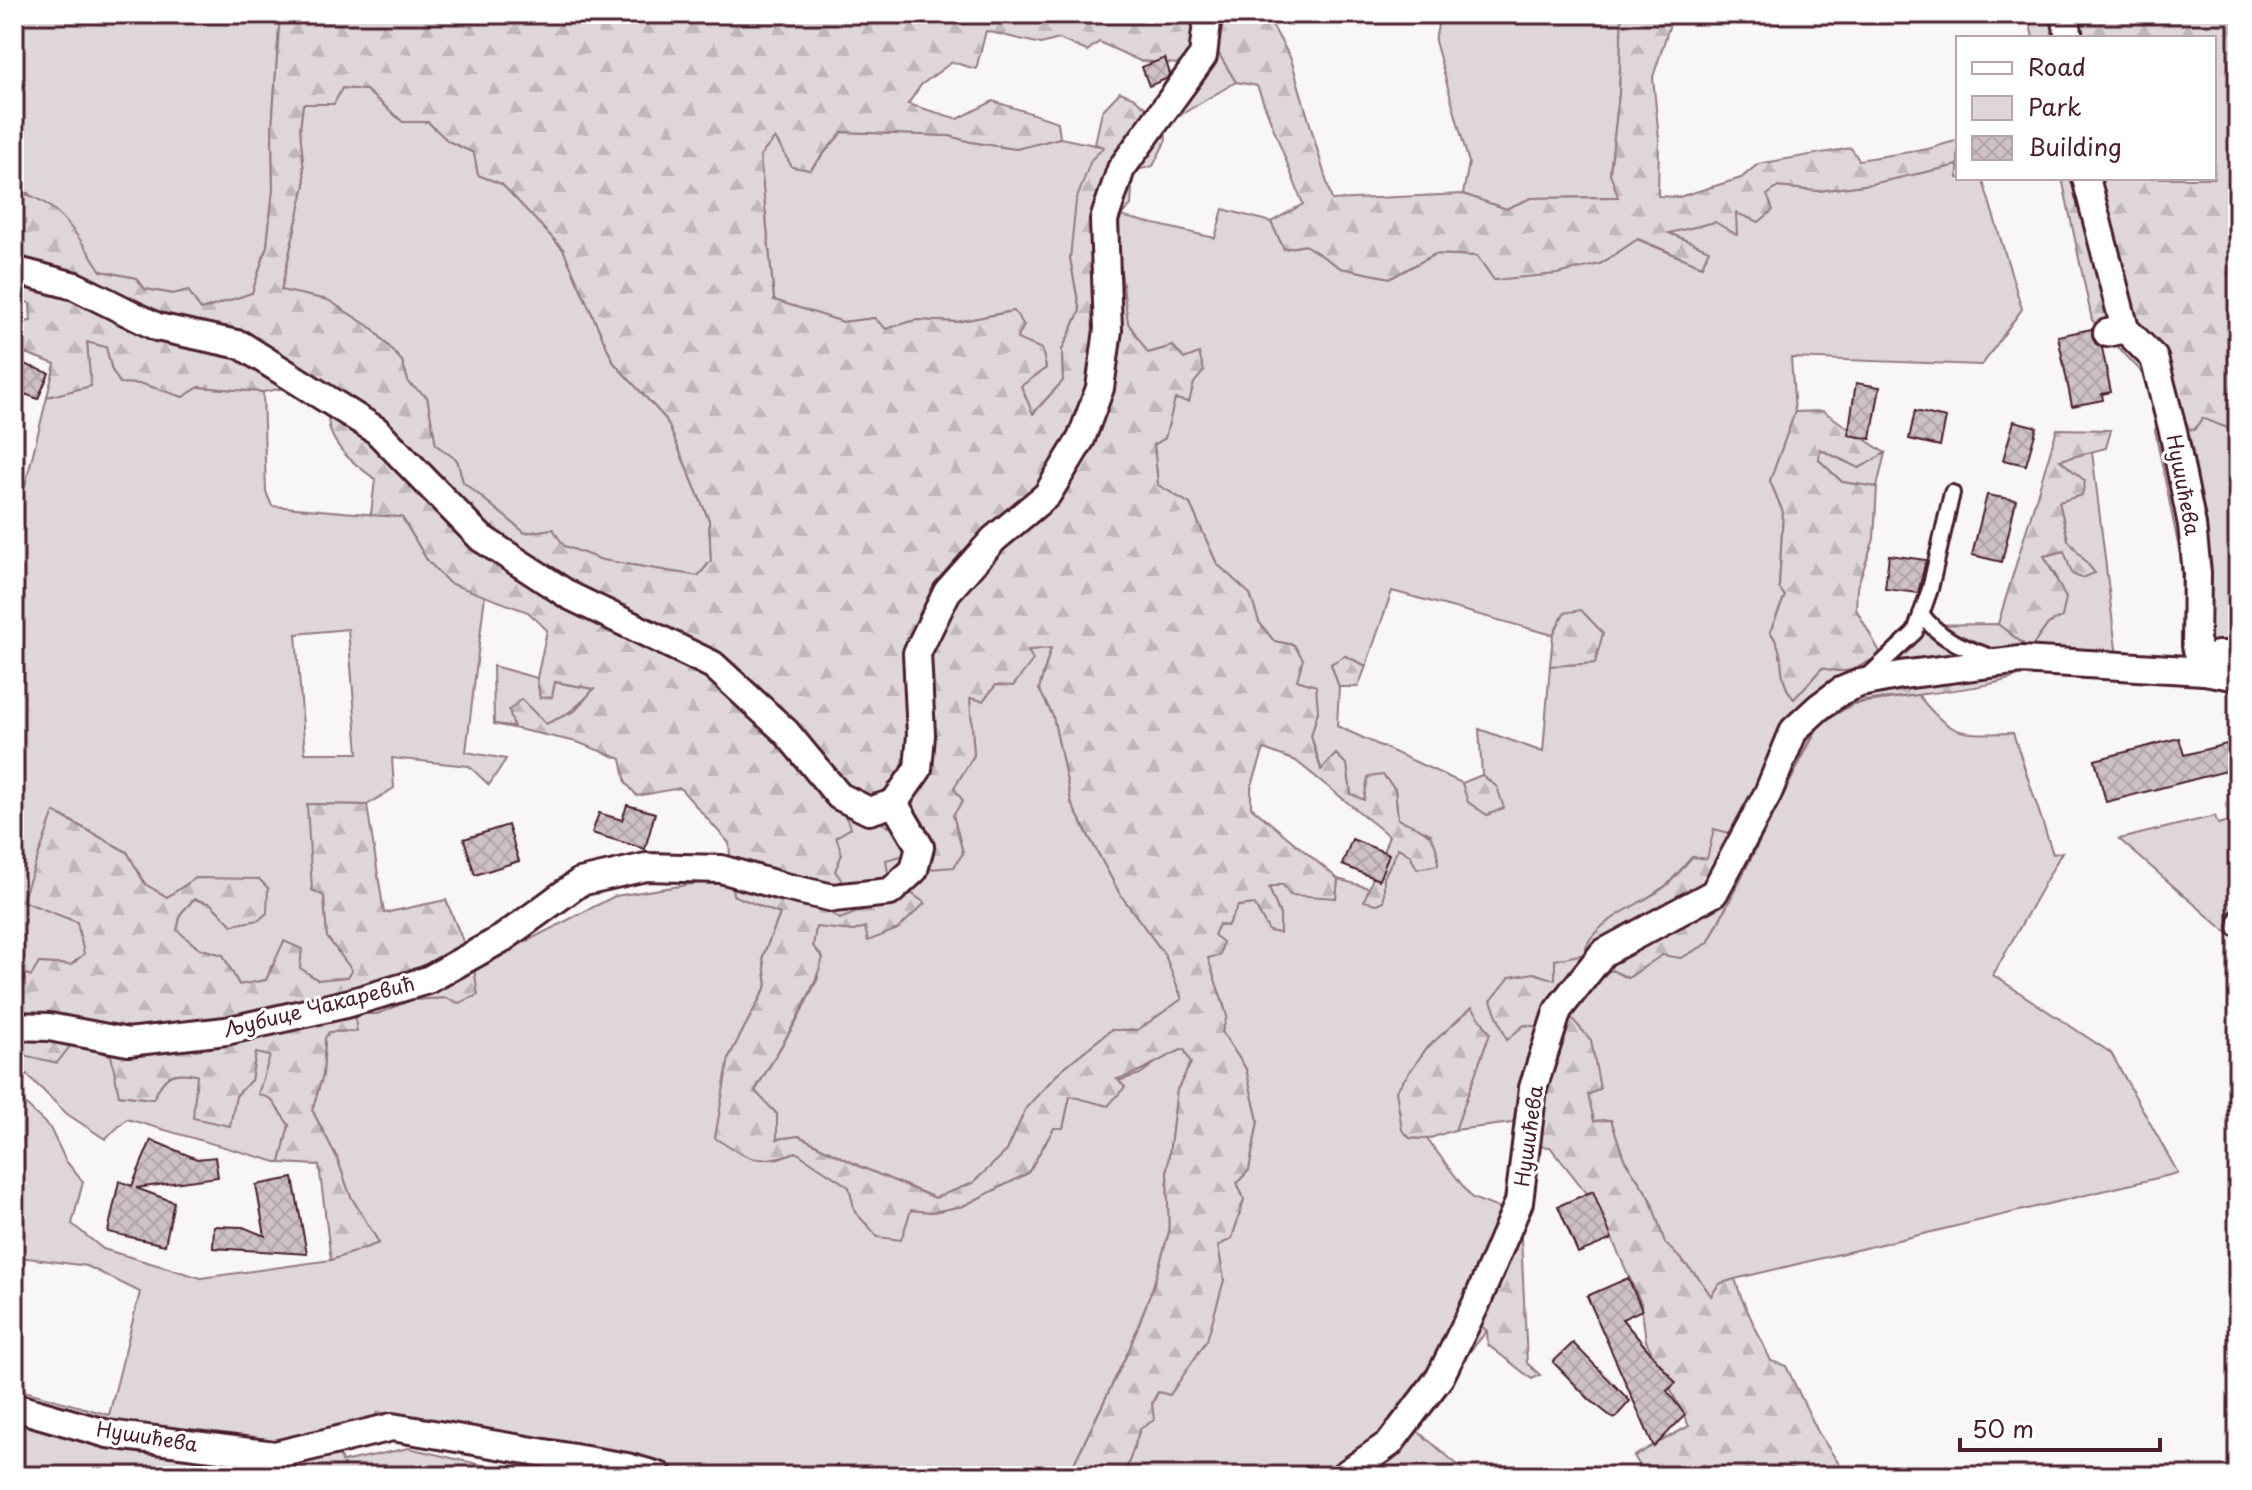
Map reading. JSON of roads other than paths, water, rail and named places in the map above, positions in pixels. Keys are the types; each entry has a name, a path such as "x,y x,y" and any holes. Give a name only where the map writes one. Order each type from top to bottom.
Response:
{"street":[{"path":"14,270 75,286 157,327 241,345 376,430 481,538 570,596 713,665 786,732 839,796 869,811 894,803 918,769 921,735 917,653 947,592 994,539 1047,495 1081,439 1100,388 1108,330 1104,220 1121,169 1203,56 1208,14"},
{"path":"2065,14 2069,36"},
{"name":"Нушићева","path":"2086,180 2116,331 2154,358 2173,431 2192,525 2197,573 2196,646 2204,671"},
{"path":"2204,671 2218,655 2238,655"},
{"name":"Нушићева","path":"1343,1476 1390,1443 1440,1377 1476,1304 1519,1202 1533,1088 1558,1010 1603,953 1714,893 1768,793 1794,730 1819,707 1841,691 1860,683 2021,660 2204,671 2238,677"},
{"name":"Љубице Чакаревић","path":"14,1026 49,1027 128,1042 226,1031 346,1004 428,980 503,938 580,882 646,867 721,869 833,898 890,892 914,870 920,847 894,803"},
{"name":"Нушићева","path":"14,1407 108,1434 275,1455 392,1427 627,1467 659,1476"}],"lane":[{"name":"Нушићева","path":"1860,683 1915,632 1930,589 1952,493"},
{"name":"Нушићева","path":"1921,614 1935,632 1959,646 2006,662"}]}
